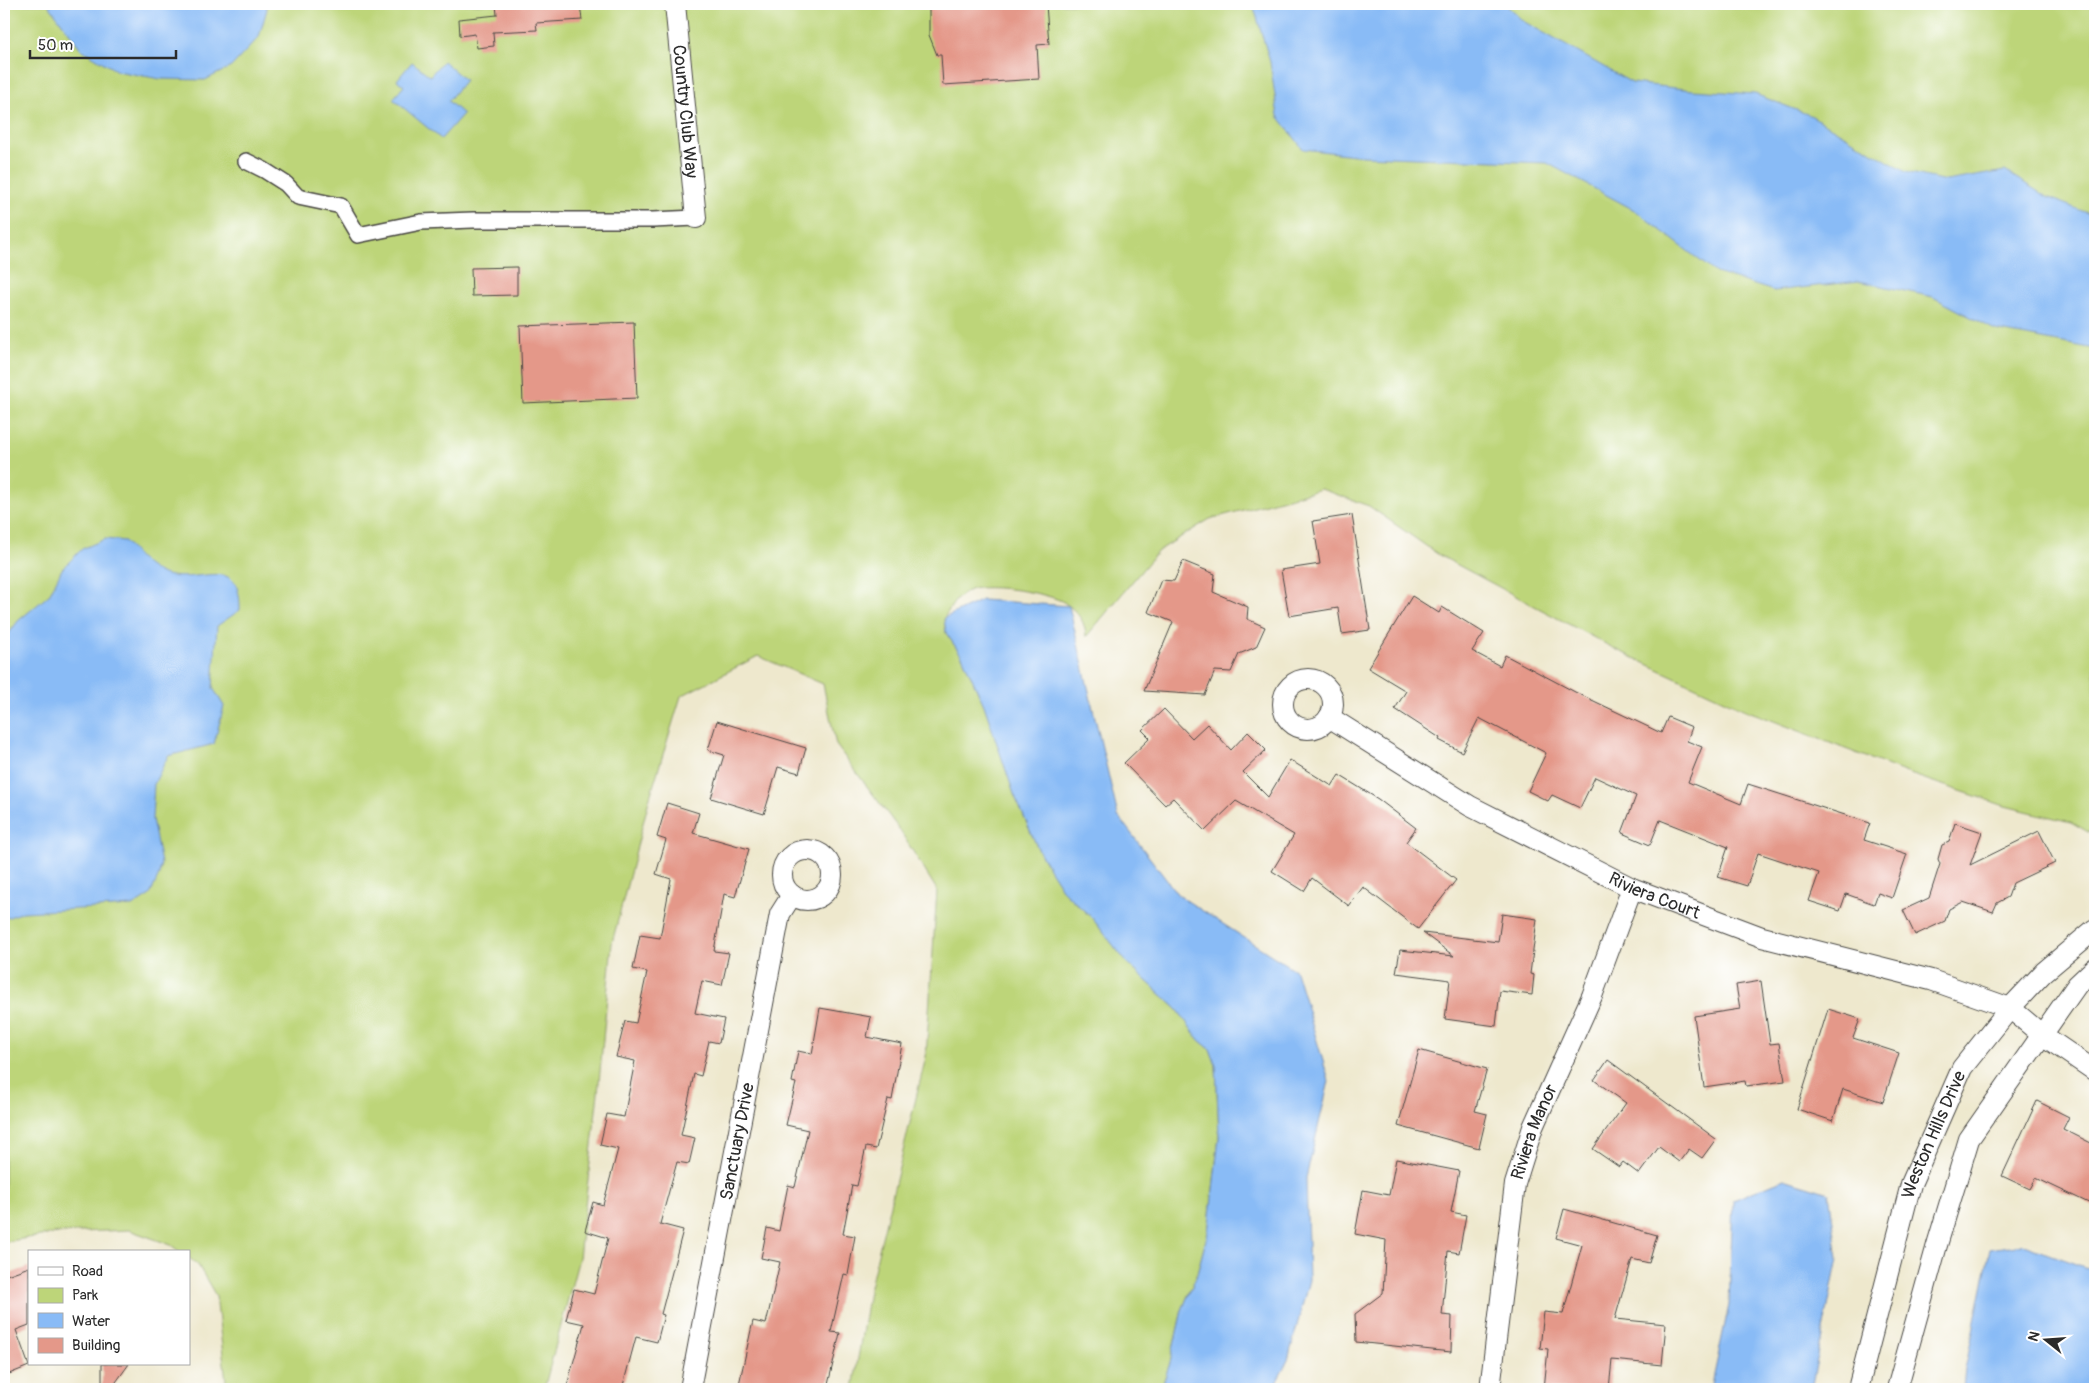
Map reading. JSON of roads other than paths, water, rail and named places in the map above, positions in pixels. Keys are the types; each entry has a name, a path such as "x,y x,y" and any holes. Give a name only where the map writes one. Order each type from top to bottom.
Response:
{"street":[{"name":"Country Club Way","path":"676,4 696,218"},
{"path":"246,161 286,184 298,197 341,206 358,235 421,222 696,218"},
{"name":"Riviera Court","path":"1329,717 1470,806 1632,888 1762,937 1931,980 2010,1008"},
{"name":"Riviera Manor","path":"1490,1389 1516,1184 1533,1127 1592,996 1632,888"},
{"name":"Sanctuary Drive","path":"690,1389 780,914 792,895"},
{"name":"Weston Hills Drive","path":"1858,1389 1911,1184 1962,1068 2010,1008 2044,972 2095,929"},
{"name":"Weston Hills Drive","path":"1897,1389 1969,1139 2076,985 2095,968"},
{"path":"2010,1008 2041,1034 2095,1071"}],"water":[{"path":"48,4 266,4 267,9 259,37 231,67 205,80 160,79 117,71 81,49"},
{"path":"1253,4 1505,4 1523,21 1632,83 1693,90 1755,94 1812,116 1906,172 1946,181 2005,171 2047,197 2095,216 2095,349 1995,330 1933,297 1859,281 1774,291 1716,273 1636,211 1547,163 1363,156 1303,149 1278,116 1270,62"},
{"path":"443,61 465,80 448,101 463,114 441,139 393,99 404,86 397,80 412,62 430,76"},
{"path":"105,539 125,541 138,557 160,573 180,577 217,574 226,576 234,582 239,592 240,610 217,626 213,688 224,706 214,744 168,756 154,784 152,819 161,863 159,875 150,895 133,906 23,912 4,919 4,640 18,621 49,595 62,569 82,549"},
{"path":"982,600 1069,606 1118,816 1178,895 1296,971 1329,1081 1306,1178 1309,1280 1288,1360 1273,1389 1161,1389 1170,1363 1182,1310 1197,1274 1208,1232 1219,1137 1216,1065 1210,1049 1199,1040 1177,1009 1128,964 1092,918 1064,892 1039,851 1014,794 984,705 962,656 946,633 944,618"},
{"path":"1784,1179 1829,1193 1838,1258 1811,1389 1711,1389 1729,1305 1733,1200"},
{"path":"2021,1244 2095,1271 2095,1389 1963,1389 1965,1369 1990,1249"}]}
